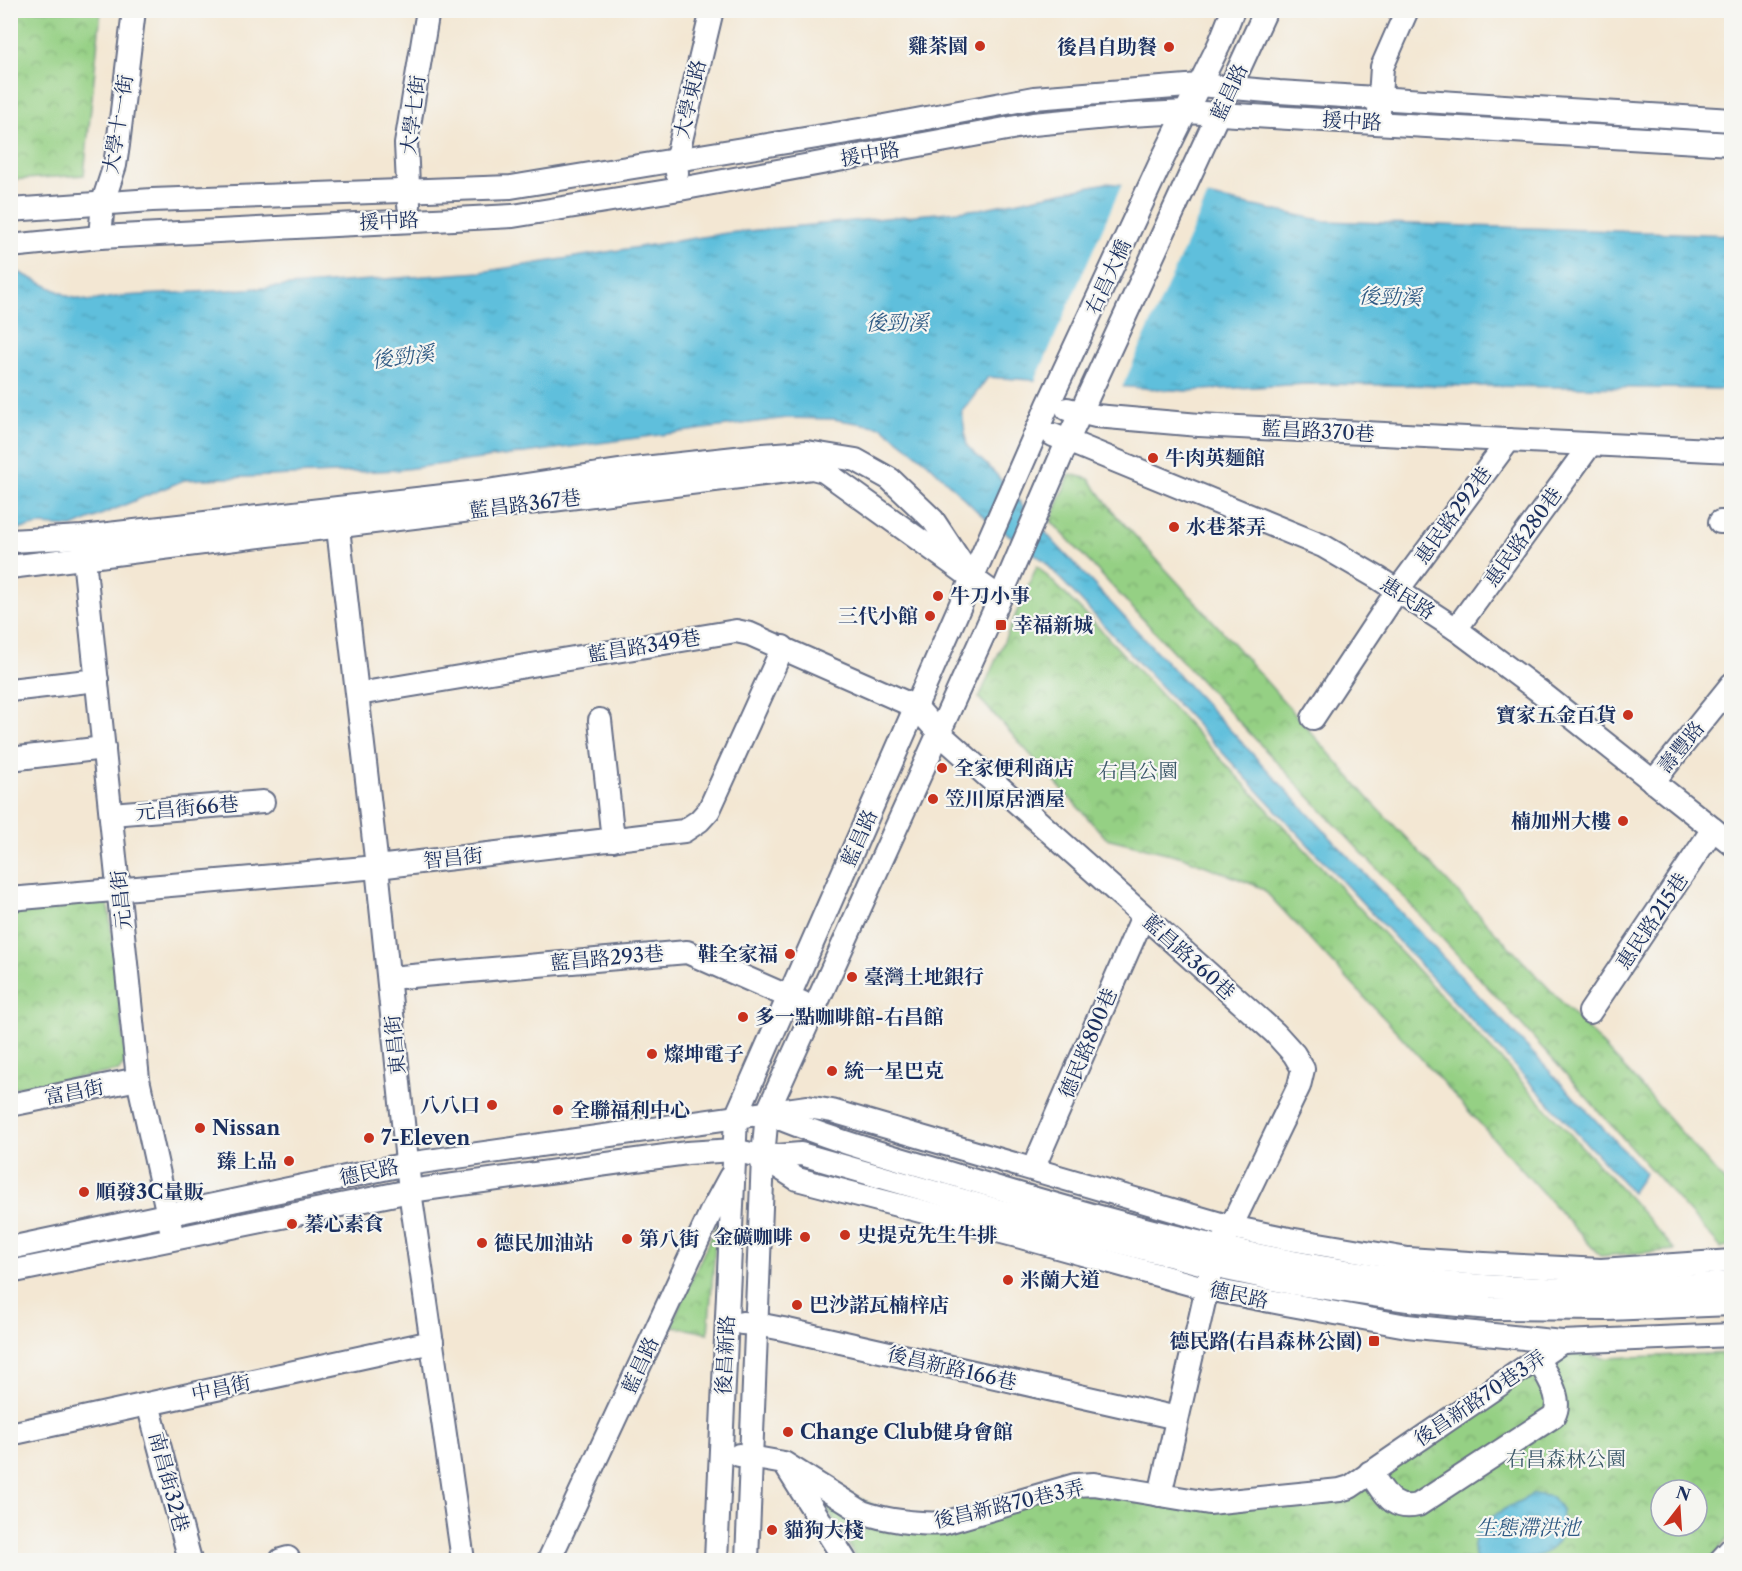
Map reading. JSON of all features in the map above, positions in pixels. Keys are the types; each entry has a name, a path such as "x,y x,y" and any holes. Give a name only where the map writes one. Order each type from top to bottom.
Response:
{"street":[{"name":"大學十一街","path":"100,237 103,202 118,145 134,10"},
{"name":"大學七街","path":"410,220 406,144 428,10"},
{"name":"大學東路","path":"680,189 676,161 712,10"},
{"name":"藍昌路","path":"1160,164 1200,85 1233,10"},
{"name":"藍昌路","path":"1191,173 1266,10"},
{"path":"1380,122 1379,99 1382,67 1407,10"},
{"name":"援中路","path":"10,210 103,202 511,187 884,126 1034,98 1200,85 1379,99 1731,120"},
{"name":"援中路","path":"10,246 100,237 513,216 680,189 1033,124 1186,111 1731,144"},
{"name":"右昌大橋","path":"1052,398 1160,164"},
{"name":"右昌大橋","path":"1084,404 1191,173"},
{"path":"1038,429 1052,398"},
{"name":"藍昌路370巷","path":"1052,398 1084,404 1096,416 1198,425 1731,452"},
{"path":"1068,440 1084,404"},
{"name":"藍昌路","path":"549,1560 734,1160 736,1117 1038,429"},
{"name":"惠民路","path":"1038,429 1323,546 1456,629 1543,694 1731,844"},
{"name":"藍昌路","path":"763,1157 767,1113 1000,598 1068,440"},
{"name":"惠民路292巷","path":"1313,718 1397,591 1509,440"},
{"name":"惠民路280巷","path":"1456,629 1590,445"},
{"path":"10,541 82,537 487,491 626,470 807,452 856,460 890,480 933,520 972,579"},
{"name":"藍昌路367巷","path":"10,567 812,468 824,471 1000,598"},
{"name":"東昌街","path":"338,528 377,867 410,1191 463,1560"},
{"name":"元昌街","path":"84,558 138,1079 173,1239"},
{"name":"藍昌路349巷","path":"358,694 736,631 783,647 916,707"},
{"name":"智昌街","path":"10,899 377,867 684,831 699,821 709,810 783,647"},
{"path":"10,690 97,680"},
{"name":"壽豐路","path":"1653,782 1731,684"},
{"name":"藍昌路360巷","path":"916,707 939,733 1275,1034 1294,1054 1303,1069 1299,1086 1231,1227"},
{"path":"600,720 614,840"},
{"path":"10,759 104,748"},
{"name":"元昌街66巷","path":"111,814 262,802"},
{"name":"惠民路215巷","path":"1590,1012 1713,829"},
{"name":"德民路800巷","path":"1033,1170 1143,916"},
{"name":"藍昌路293巷","path":"388,978 687,951 815,1008"},
{"name":"富昌街","path":"10,1104 138,1079"},
{"name":"德民路","path":"10,1248 407,1164 807,1107 832,1111 1231,1227 1397,1257 1601,1270 1731,1261"},
{"name":"德民路","path":"767,1113 805,1129 1217,1257 1292,1283 1408,1300 1489,1308 1608,1309 1731,1304"},
{"name":"德民路","path":"10,1272 410,1191 664,1156 734,1160 801,1154 1000,1211 1217,1257 1484,1286 1605,1290 1731,1283"},
{"name":"德民路","path":"763,1157 797,1179 1021,1237 1208,1289 1407,1326 1562,1342 1731,1335"},
{"name":"後昌新路","path":"747,1560 763,1157"},
{"name":"後昌新路","path":"716,1560 734,1160"},
{"path":"1160,1495 1208,1289 1217,1257 1231,1227"},
{"name":"後昌新路166巷","path":"727,1323 757,1324 1177,1418"},
{"name":"中昌街","path":"10,1434 432,1342"},
{"name":"後昌新路70巷3弄","path":"720,1453 751,1456 784,1463 862,1512 873,1516 931,1524 944,1523 1076,1485 1094,1484 1209,1503 1341,1490 1562,1342"},
{"path":"1370,1472 1390,1500 1398,1506 1408,1508 1418,1505 1554,1416 1558,1408 1558,1400 1538,1359"},
{"name":"南昌街32巷","path":"148,1404 190,1560"},
{"path":"784,1463 845,1560"},
{"path":"1721,1560 1731,1548"}],"green space":[{"path":"11,10 101,11 84,175 11,180"},
{"path":"1070,474 1089,479 1116,515 1224,633 1371,801 1631,1075 1731,1189 1731,1245 1721,1248 1496,996 1051,521"},
{"name":"右昌公園","path":"1037,566 1096,625 1626,1194 1675,1250 1600,1256 1397,1032 1262,888 1183,857 1106,838 979,698"},
{"path":"107,893 126,1061 119,1071 11,1088 11,904"},
{"path":"717,1223 708,1333 671,1326"},
{"name":"右昌森林公園","path":"1548,1349 1605,1358 1731,1353 1731,1535 1710,1560 857,1560 804,1471 883,1510 940,1518 1092,1483 1238,1508 1352,1486"}],"water":[{"name":"後勁溪","path":"1106,183 1183,191 1325,221 1731,235 1731,389 1306,384 1186,391 988,377 962,412 967,446 995,473 1052,540 1645,1173 1632,1192 1043,560 979,513 928,463 882,427 833,419 787,418 398,470 184,480 72,527 40,525 11,531 10,268 70,297 89,301 123,296 481,272 727,233 980,209"},
{"name":"生態滯洪池","path":"1534,1494 1552,1497 1562,1510 1560,1536 1553,1547 1534,1557 1497,1561 1476,1560 1474,1546 1481,1528 1496,1514"}],"pier":[{"path":"1123,182 1209,193 1121,390 1034,384"}],"place":[{"name":"雞茶園","path":"980,46"},
{"name":"後昌自助餐","path":"1169,47"},
{"name":"牛肉英麵館","path":"1153,458"},
{"name":"水巷茶弄","path":"1174,527"},
{"name":"牛刀小事","path":"938,596"},
{"name":"三代小館","path":"930,616"},
{"name":"幸福新城","path":"1001,625"},
{"name":"寶家五金百貨","path":"1628,715"},
{"name":"全家便利商店","path":"942,768"},
{"name":"笠川原居酒屋","path":"933,799"},
{"name":"楠加州大樓","path":"1623,821"},
{"name":"鞋全家福","path":"790,954"},
{"name":"臺灣土地銀行","path":"852,977"},
{"name":"多一點咖啡館-右昌館","path":"743,1017"},
{"name":"燦坤電子","path":"652,1054"},
{"name":"統一星巴克","path":"832,1071"},
{"name":"八八口","path":"492,1105"},
{"name":"全聯福利中心","path":"558,1110"},
{"name":"Nissan","path":"200,1128"},
{"name":"7-Eleven","path":"369,1138"},
{"name":"臻上品","path":"289,1161"},
{"name":"順發3C量販","path":"84,1192"},
{"name":"蓁心素食","path":"292,1224"},
{"name":"史提克先生牛排","path":"845,1235"},
{"name":"金礦咖啡","path":"805,1237"},
{"name":"第八街","path":"627,1239"},
{"name":"德民加油站","path":"482,1243"},
{"name":"米蘭大道","path":"1008,1280"},
{"name":"巴沙諾瓦楠梓店","path":"797,1305"},
{"name":"德民路(右昌森林公園)","path":"1374,1341"},
{"name":"Change Club健身會館","path":"788,1432"},
{"name":"貓狗大棧","path":"772,1530"}]}
